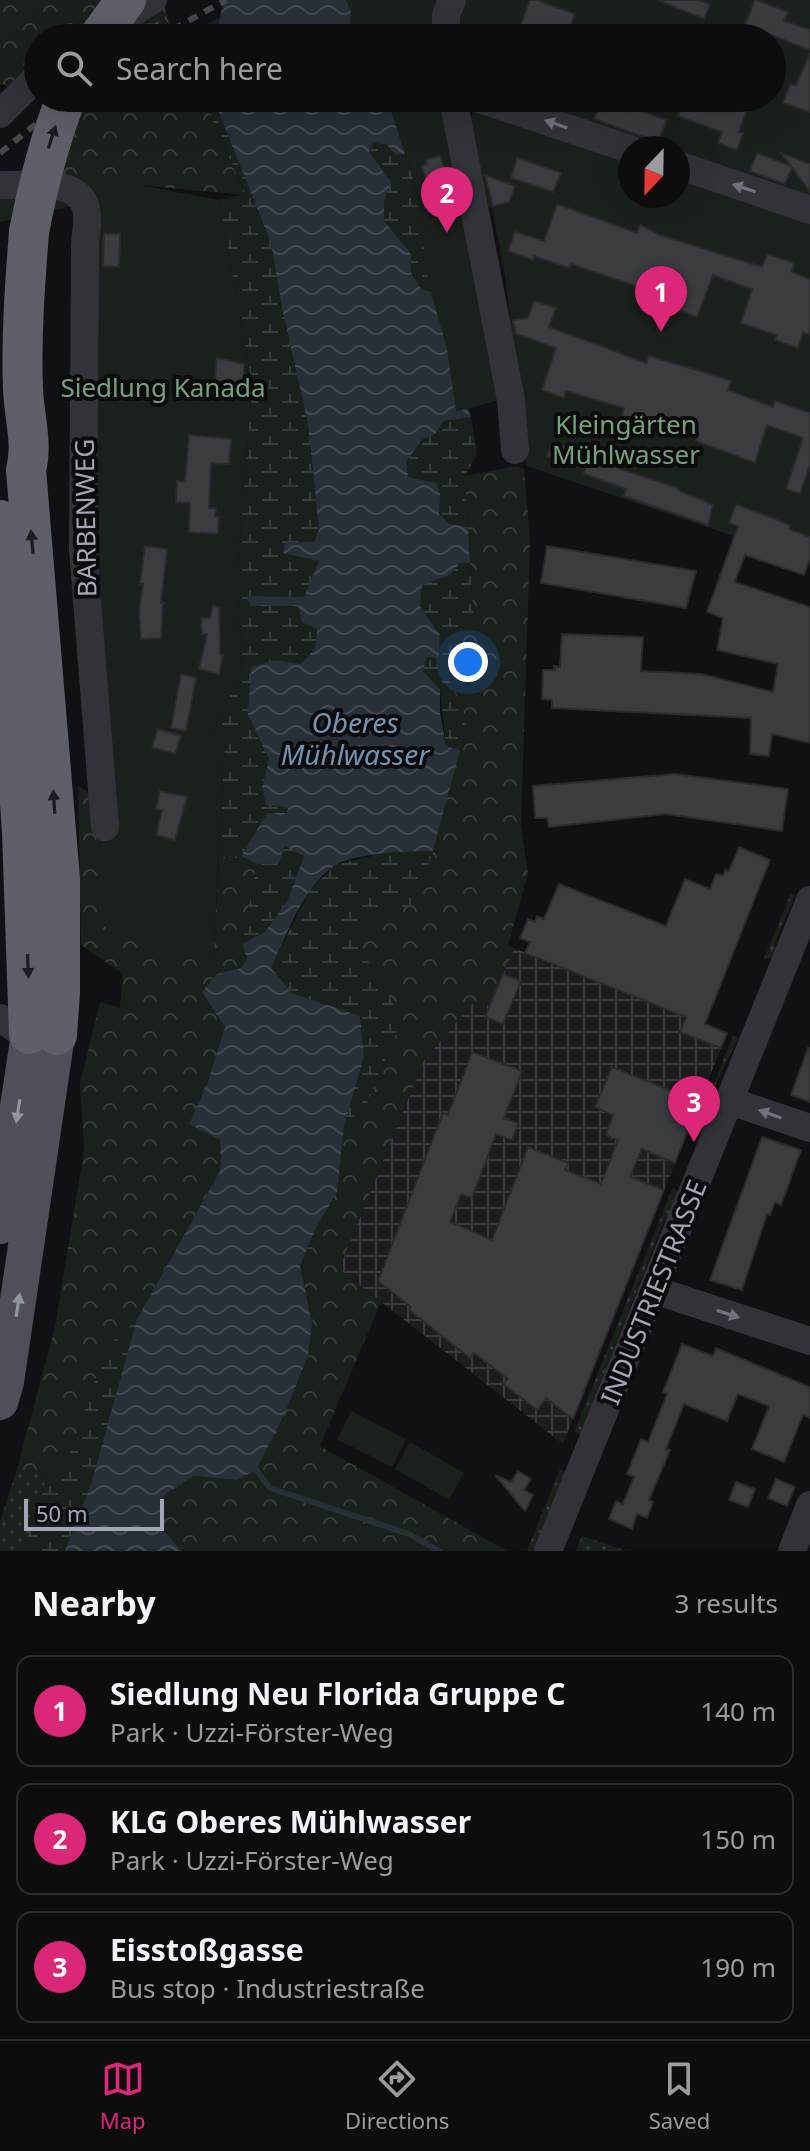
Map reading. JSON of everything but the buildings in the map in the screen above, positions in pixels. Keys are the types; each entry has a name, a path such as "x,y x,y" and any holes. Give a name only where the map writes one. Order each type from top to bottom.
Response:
{"highway":[{"path":"107,24 126,0"},
{"path":"29,1029 60,992 60,879 26,470 30,457 23,393 23,346 15,238 39,179 60,112"},
{"path":"0,520 22,832 29,1029"},
{"path":"0,921 14,892 22,832"}],"main road":[{"path":"0,1226 29,1029"},
{"path":"0,1402 6,1382 29,1029"}],"street":[{"path":"117,24 153,0"},
{"path":"446,24 452,0"},
{"path":"0,114 24,90"},
{"path":"456,112 511,400 515,450"},
{"path":"519,112 618,145"},
{"path":"690,169 810,210"},
{"name":"BARBENWEG","path":"0,185 67,188 79,197 87,212 83,550 105,827"},
{"name":"INDUSTRIESTRASSE","path":"548,1551 730,1101 805,928 810,900"},
{"path":"730,1101 810,1128"},
{"path":"654,1290 810,1341"},
{"path":"792,1551 810,1505"}],"shaded area":[{"path":"514,948 727,1033 563,1444 339,1269 424,1060 475,1000 490,1006"}],"green space":[{"path":"0,0 162,0 171,24 24,24 24,92 0,84"},
{"path":"346,0 443,0 441,24 350,24 351,11"},
{"path":"459,0 810,0 810,204 690,162 690,136 618,136 618,139 541,112 786,112 786,24 455,24"},
{"path":"74,112 208,112 246,195 59,178"},
{"path":"208,112 219,112 271,243 308,424 319,529 315,542 285,542 283,552 319,561 304,597 248,596 250,606 298,606 317,629 315,650 301,665 275,660 248,715 269,759 262,788 266,804 288,808 288,813 267,813 241,856 219,857 225,739 211,733 242,672 237,573 252,384 219,200 246,194"},
{"path":"392,112 452,112 503,399 456,412 447,348 429,286 414,181"},
{"name":"Kleingärten Mühlwasser","path":"474,112 505,112 618,150 618,208 690,208 690,174 810,215 810,562 527,466 505,275 492,208 481,204 467,126"},
{"path":"374,143 387,145 396,155 405,154 414,181 431,292 421,289 411,273 410,252 384,221 384,202 391,182 369,153"},
{"name":"Siedlung Kanada","path":"103,178 219,200 252,384 237,573 242,672 211,733 225,739 213,965 103,926 73,206 0,222 0,183"},
{"path":"471,417 477,454 465,476 468,527 450,524 439,514 440,494 408,477 406,462 423,440 435,434 444,421"},
{"path":"516,466 524,469 530,541 521,824 528,874 508,945 514,948 490,1006 475,1001 424,1060 339,1269 381,1302 320,1446 507,1551 182,1551 162,1529 164,1495 194,1476 237,1480 256,1469 285,1413 308,1356 312,1323 300,1266 316,1228 337,1191 344,1127 367,1103 402,1019 357,942 368,914 415,905 433,851 467,721 448,677 473,612 465,476"},
{"path":"460,563 470,563 473,612 448,677 467,721 460,750 446,746 440,689 423,671 427,656 440,635 420,607 422,585 450,575"},
{"path":"78,786 98,798 104,926 213,964 219,857 241,856 257,864 242,944 247,958 240,969 217,974 225,1027 207,1084 189,1124 220,1140 221,1169 137,1319 107,1346 68,1458 47,1475 17,1469 55,1327 84,1150 80,1084 100,1002 120,1008 123,974 81,945"},
{"path":"285,846 304,855 287,901 266,931 242,944 257,864 279,863"},
{"path":"394,851 433,851 415,905 368,914 357,942 402,1019 367,1103 344,1127 364,1057 360,1016 292,993 271,968 310,889 337,864"},
{"path":"791,893 795,895 774,946 779,948 777,957 764,959"},
{"path":"733,1036 738,1038 703,1111"},
{"path":"673,1187 679,1194 670,1217 666,1216 580,1435 574,1432"},
{"path":"137,1319 91,1484 65,1551 22,1551 47,1475 68,1458 107,1346"},
{"path":"351,1411 406,1439 392,1467 337,1439"},
{"path":"410,1442 464,1473 449,1500 395,1469"},
{"path":"17,1469 47,1475 22,1551 0,1551 0,1522"},
{"path":"560,1469 565,1471 533,1551 527,1551"},
{"path":"582,1536 627,1551 576,1551"}],"water":[{"path":"224,0 346,0 351,11 350,24 218,24"},
{"name":"Oberes Mühlwasser","path":"219,112 392,112 405,154 396,155 387,145 374,143 369,152 391,182 384,202 384,221 410,252 411,273 421,289 431,292 447,348 456,411 468,409 471,417 444,421 435,434 422,440 406,462 408,477 436,483 440,494 439,514 450,524 468,527 470,563 460,563 450,575 422,585 420,606 440,635 438,658 427,657 423,671 440,689 440,712 446,746 460,750 433,851 369,855 336,865 324,874 305,898 271,968 292,993 360,1016 364,1057 344,1127 337,1192 316,1228 300,1266 312,1323 308,1356 285,1413 256,1470 237,1480 194,1476 164,1495 162,1529 182,1551 65,1551 91,1484 137,1319 221,1169 220,1140 189,1124 207,1084 225,1027 202,992 217,974 241,968 247,958 242,944 266,931 287,901 304,856 285,846 279,863 257,864 241,856 267,813 287,813 288,808 266,805 262,788 269,759 248,715 251,667 275,660 301,664 315,649 317,629 302,622 298,606 250,606 247,596 304,597 319,561 283,553 285,542 314,542 319,529 308,424 271,243"}],"waterway":[{"path":"253,1466 270,1488 409,1534 439,1551"}],"railway":[{"path":"182,24 226,0"},
{"path":"159,24 167,19"},
{"path":"0,153 51,112"}],"place":[{"name":"KLG Oberes Mühlwasser","path":"447,233"},
{"name":"Siedlung Neu Florida Gruppe C","path":"661,332"},
{"name":"Eisstoßgasse","path":"694,1142"}]}
